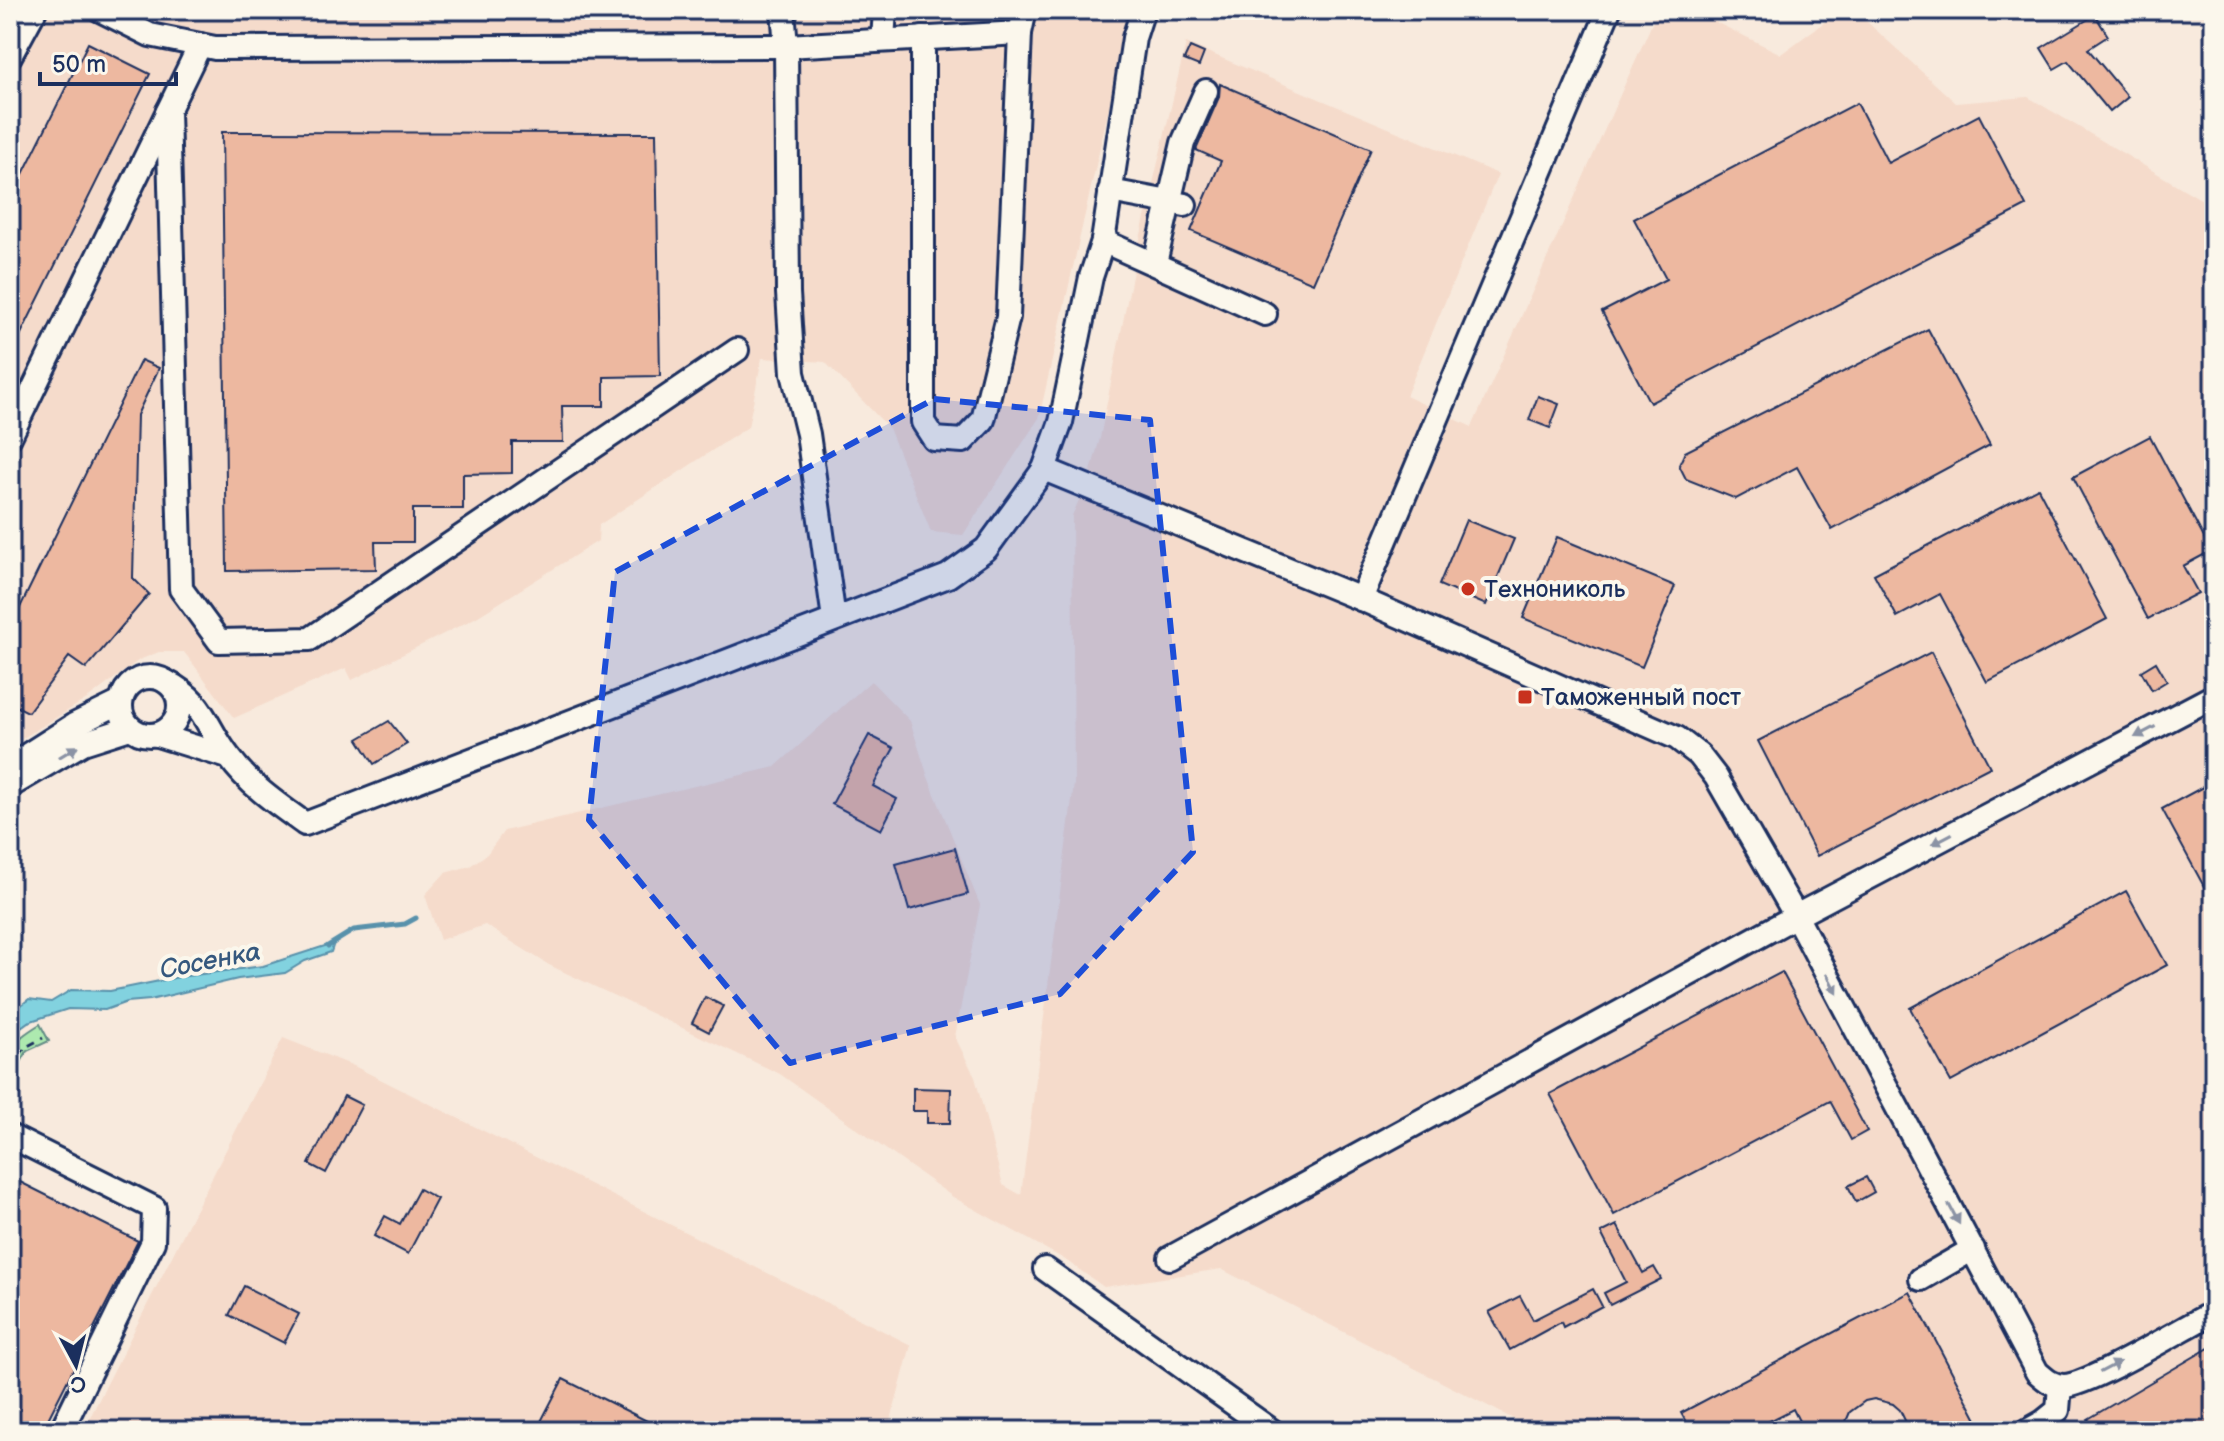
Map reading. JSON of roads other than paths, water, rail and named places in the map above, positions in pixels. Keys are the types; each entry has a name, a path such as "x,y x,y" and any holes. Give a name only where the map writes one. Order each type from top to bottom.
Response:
{"street":[{"path":"10,56 35,10"},
{"path":"100,10 150,35 215,48 786,46 1020,33"},
{"path":"783,10 788,293 793,373 808,434 834,619"},
{"path":"883,40 885,10"},
{"path":"923,38 923,422 934,439 963,441 983,420 1008,317 1020,33 1025,10"},
{"path":"228,757 157,735 140,734 130,728 123,719 121,702 125,691 138,680 154,678 184,691 198,706 228,757 264,795 305,824 948,576 986,549 1044,469 1061,422 1091,277 1103,241 1134,38 1143,10"},
{"path":"1361,599 1609,10"},
{"path":"10,437 200,45"},
{"path":"1155,263 1177,203 1183,143 1206,91"},
{"path":"168,111 181,589 219,641 310,639 737,350"},
{"path":"1110,191 1177,203"},
{"path":"1103,241 1265,314"},
{"path":"1044,469 1361,599 1677,738 1699,755 1716,777 1796,916 2037,1372 2048,1382 2060,1386 2086,1380 2214,1312"},
{"path":"157,735 172,726 179,711 177,694 165,681"},
{"path":"1170,1258 1796,916 2214,696"},
{"path":"10,766 74,725 121,702"},
{"path":"10,786 83,743 130,728"},
{"path":"10,1136 154,1208 153,1242 61,1431"},
{"path":"1921,1279 1973,1249"},
{"path":"1045,1269 1272,1431"},
{"path":"2027,1431 2058,1410 2060,1386"}],"water":[{"path":"334,943 331,952 305,961 285,973 238,979 150,1000 127,1002 105,1010 68,1009 28,1022 10,1035 10,1014 29,999 51,1002 71,990 110,991 179,977 263,966"}],"waterway":[{"name":"Сосенка","path":"328,946 354,930 405,924 416,918"}],"place":[{"name":"Технониколь","path":"1468,589"},
{"name":"Таможенный пост","path":"1525,697"}]}
